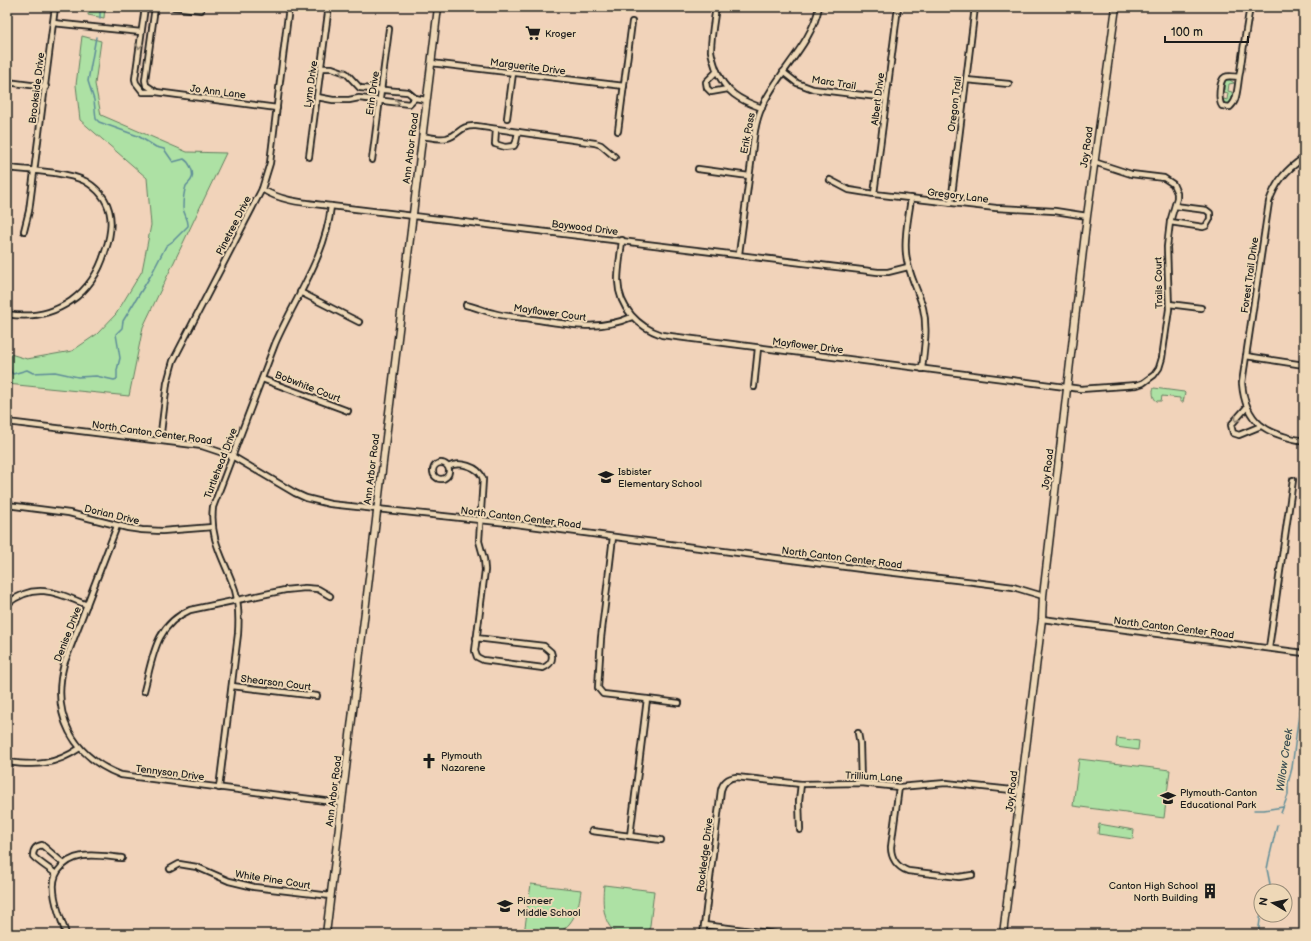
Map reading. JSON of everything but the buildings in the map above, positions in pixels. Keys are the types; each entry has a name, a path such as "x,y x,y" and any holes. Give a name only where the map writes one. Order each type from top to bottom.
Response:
{"main road":[{"name":"Ann Arbor Road","path":"326,934 376,510 438,7"},
{"name":"Joy Road","path":"1002,934 1042,619 1043,596 1087,216 1116,7"}],"street":[{"name":"Brookside Drive","path":"24,231 29,211 35,171 55,7"},
{"path":"54,23 141,32 145,7"},
{"path":"155,7 145,80 146,85 156,92"},
{"path":"174,7 201,10"},
{"name":"Pinetree Drive","path":"160,441 167,383 174,361 262,189 270,163 289,7"},
{"path":"716,7 711,50 717,71 728,89 741,100 762,108"},
{"name":"Erik Pass","path":"740,254 755,131 762,108 772,88 808,37 817,16 819,7"},
{"name":"Albert Drive","path":"874,194 898,7"},
{"name":"Oregon Trail","path":"951,203 975,7"},
{"path":"1239,77 1227,76 1223,78 1219,99 1222,106 1230,107 1236,98 1250,7"},
{"name":"Lynn Drive","path":"309,157 328,13"},
{"path":"618,131 632,22"},
{"name":"Erin Drive","path":"372,160 389,29"},
{"name":"Jo Ann Lane","path":"141,32 136,83 143,92 156,92 277,108"},
{"name":"Marguerite Drive","path":"431,63 624,86"},
{"path":"321,68 332,68 346,73 360,88 408,92 415,98 426,100"},
{"path":"717,71 706,82 707,88 711,92 728,89"},
{"name":"Marc Trail","path":"783,72 798,83 813,89 886,98"},
{"path":"507,118 513,73"},
{"path":"966,80 1009,84"},
{"path":"7,82 46,87"},
{"path":"359,98 360,88"},
{"path":"317,97 333,100 349,100 359,98 409,104 415,98"},
{"path":"422,136 446,139 452,137 465,127 469,126 595,143 601,145 615,157"},
{"path":"496,129 496,144 505,147 512,147 515,145 518,132"},
{"name":"Forest Trail Drive","path":"1304,158 1284,174 1274,188 1269,202 1242,383 1247,407 1261,426 1275,435 1304,441"},
{"name":"Trails Court","path":"1067,387 1081,389 1128,386 1143,383 1149,379 1156,372 1161,362 1169,304 1166,247 1177,193 1173,184 1160,177 1131,174 1094,162"},
{"path":"7,168 67,175 83,180 98,191 107,205 111,221 110,237 103,260 94,277 84,290 61,307 43,313 22,316 7,314"},
{"path":"698,170 749,176"},
{"name":"Gregory Lane","path":"830,180 849,190 874,194 996,208 1055,211 1087,216"},
{"name":"Baywood Drive","path":"262,189 284,199 331,206 740,254 878,272 895,271 908,267"},
{"path":"911,198 906,238 906,253 908,267 922,306 925,320 926,336 922,369"},
{"name":"Turtlehead Drive","path":"219,788 238,634 239,614 234,590 216,544 212,512 214,501 283,326 322,247 328,226 331,206"},
{"path":"1170,222 1203,227 1206,226 1210,219 1210,213 1206,210 1175,206"},
{"name":"Mayflower Drive","path":"622,240 618,286 623,303 632,317 646,329 662,335 1067,387"},
{"path":"300,292 359,322"},
{"path":"1169,304 1201,308"},
{"name":"Mayflower Court","path":"466,305 494,314 582,326 612,325 632,317"},
{"path":"754,386 758,348"},
{"path":"1246,356 1304,365"},
{"name":"Bobwhite Court","path":"262,379 348,411"},
{"path":"1247,407 1231,426 1233,433 1239,434 1261,426"},
{"name":"North Canton Center Road","path":"7,422 202,446 232,456 287,489 306,498 330,504 508,523 1013,587 1043,596"},
{"path":"448,467 454,464 478,470 482,475 484,482 479,520 479,541 484,559 485,570 476,638 476,653 479,658 483,660 543,668 549,666 552,660 551,652 544,646 476,638"},
{"path":"1269,648 1293,480"},
{"name":"Dorian Drive","path":"7,505 69,513 117,526 150,531 213,527"},
{"name":"Denise Drive","path":"80,748 72,737 65,723 61,704 60,688 64,664 117,526"},
{"path":"613,537 601,638 598,688 603,694 679,703"},
{"path":"144,690 163,630 170,622 182,614 190,610 284,590 306,588 318,589 330,596"},
{"path":"7,604 19,595 40,590 60,594 87,604"},
{"name":"North Canton Center Road","path":"1042,619 1304,653"},
{"name":"Shearson Court","path":"232,686 317,696"},
{"path":"630,836 647,699"},
{"path":"858,733 860,744 861,783"},
{"path":"7,762 30,765 48,763 70,755 80,748"},
{"name":"Tennyson Drive","path":"80,748 100,765 121,774 341,803"},
{"name":"Trillium Lane","path":"726,780 736,777 801,784 861,783 899,787 946,783 1021,792"},
{"name":"Rockledge Drive","path":"703,934 721,790 726,780"},
{"path":"800,830 799,801 801,784"},
{"path":"899,787 891,847 896,863 908,871 959,877 972,875"},
{"path":"592,831 661,840"},
{"path":"56,874 45,864 35,859 33,856 34,849 42,845 64,864"},
{"path":"66,934 54,894 53,885 56,874 64,864 75,858 87,855 122,858"},
{"name":"White Pine Court","path":"170,869 179,864 197,867 229,881 254,887 331,896"},
{"path":"704,925 776,934"}],"green space":[{"path":"89,7 105,7 104,18 88,15"},
{"path":"82,36 101,41 95,84 101,115 187,152 226,153 143,327 129,396 7,384 7,353 27,359 72,351 97,334 116,314 142,271 151,225 147,178 80,120 76,85"},
{"path":"1228,80 1234,83 1229,84 1228,91 1232,92 1232,97 1230,102 1227,104 1223,101 1224,99 1227,100 1228,93 1224,92 1225,81"},
{"path":"1154,388 1184,392 1183,402 1180,402 1180,398 1162,396 1161,401 1157,401 1154,396"},
{"path":"1117,738 1139,741 1138,750 1116,747"},
{"path":"1079,759 1170,770 1164,818 1073,806"},
{"path":"1099,824 1134,830 1133,839 1098,834"},
{"path":"531,884 581,890 579,904 574,917 565,928 552,934 524,934"},
{"path":"604,885 654,891 649,934 621,934 610,927 603,906"}],"waterway":[{"path":"100,7 100,19"},
{"path":"7,360 13,374 27,370 33,373 55,372 78,377 96,376 114,380 117,379 117,370 120,358 116,334 122,328 123,321 151,275 166,246 188,226 183,208 185,188 192,178 192,170 188,162 184,159 173,162 164,149 156,147 138,136 99,122 96,119 94,100 88,81 96,37"},
{"name":"Willow Creek","path":"1281,813 1288,795 1288,783 1292,768 1300,705 1303,661"},
{"path":"1254,810 1283,807"},
{"name":"Willow Creek","path":"1270,883 1267,869 1277,825"},
{"name":"Willow Creek","path":"1259,934 1260,923"}],"place":[{"name":"Kroger","path":"533,33"},
{"name":"Isbister Elementary School","path":"606,477"},
{"name":"Plymouth Nazarene","path":"429,761"},
{"name":"Plymouth-Canton Educational Park","path":"1168,798"},
{"name":"Canton High School North Building","path":"1210,891"},
{"name":"Pioneer Middle School","path":"505,906"}]}
